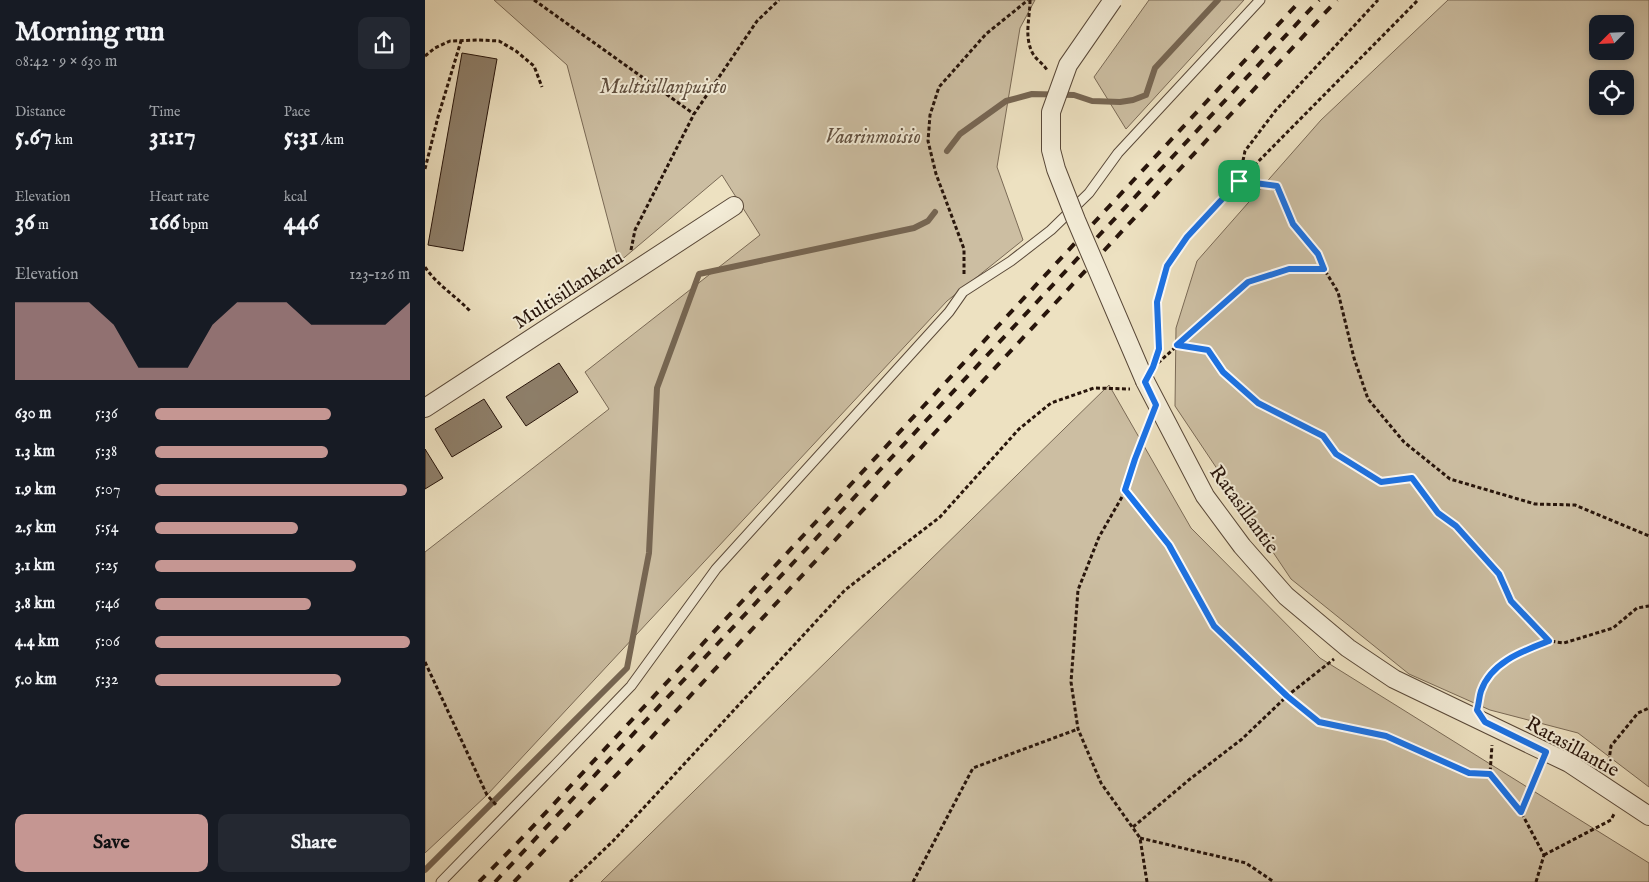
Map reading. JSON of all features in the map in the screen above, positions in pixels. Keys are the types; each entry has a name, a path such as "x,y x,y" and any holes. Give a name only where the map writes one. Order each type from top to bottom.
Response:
{"street":[{"name":"Ratasillantie","path":"1113,0 1068,66 1051,112 1051,150 1056,169 1076,220 1149,374 1156,405 1205,496 1241,546 1286,596 1348,648 1394,679 1569,763 1649,816"},
{"name":"Multisillankatu","path":"425,408 734,206"}],"lane":[{"path":"441,882 631,686 716,569 949,312 963,292 1011,261 1051,230 1089,192 1118,153 1259,0"}],"path":[{"path":"533,0 694,114"},
{"path":"627,275 635,230 694,114 757,21 779,0"},
{"path":"1029,0 1027,33 1029,43 1032,52 1049,73"},
{"path":"963,292 963,249 936,174 928,141 930,115 939,87 986,34 1029,0"},
{"path":"1239,181 1245,151 1276,110 1378,0"},
{"path":"1149,374 1159,349 1157,302 1167,266 1187,237 1239,181 1418,0"},
{"path":"425,56 435,48 450,41 499,41 516,51 534,66 542,87"},
{"path":"425,169 438,117 461,41"},
{"path":"1239,181 1277,186 1293,224 1318,254 1324,269 1338,292 1354,358 1368,399 1404,442 1450,479 1535,504 1575,505 1649,536"},
{"path":"425,267 435,281 459,299 471,312"},
{"path":"570,882 613,841 845,590 940,517 1019,429 1051,403 1094,388 1130,389 1149,374 1177,345 1248,282 1289,269 1324,269"},
{"path":"1177,345 1208,350 1223,372 1258,403 1323,436 1336,454 1381,482 1412,478 1438,513 1456,526 1499,574 1511,601 1549,641"},
{"path":"1147,882 1140,838 1101,783 1077,729 1071,682 1078,590 1099,537 1125,490 1156,405"},
{"path":"1125,490 1169,545 1214,626 1287,696 1319,722 1386,736 1469,773 1490,774"},
{"path":"1536,882 1544,854 1521,812 1490,774 1489,724 1477,710 1481,690 1494,671 1514,654 1549,641 1564,643 1613,628 1637,608 1649,606"},
{"path":"1133,827 1190,779 1242,739 1287,696 1348,648"},
{"path":"425,662 487,795"},
{"path":"1605,787 1611,746 1637,713 1649,708"},
{"path":"913,882 973,768 1077,729"},
{"path":"1521,812 1546,752"},
{"path":"1544,854 1611,820 1625,800"},
{"path":"1140,838 1246,863 1274,882"}],"green space":[{"path":"494,0 1035,0 1020,28 997,167 1023,240 947,301 487,795 425,853 425,552 609,409 585,372 760,235 722,175 619,262 567,65"},
{"path":"1149,0 1244,0 1126,129 1094,77"},
{"path":"1448,0 1649,0 1649,787 1578,733 1490,710 1409,674 1291,579 1175,406 1176,328 1197,261 1321,120"},
{"path":"1109,385 1191,528 1320,658 1649,863 1649,882 601,882"}],"building":[{"path":"462,53 497,59 463,251 428,245"},
{"path":"559,363 578,392 526,426 506,397"},
{"path":"484,399 502,427 452,457 435,429"},
{"path":"425,449 443,478 425,489"}],"waterway":[{"path":"947,151 960,134 1006,101 1032,94 1074,95 1092,101 1120,102 1146,95 1155,68 1218,0"},
{"path":"425,870 627,668 649,553 657,388 699,274 914,228 928,221 935,212"}],"railway":[{"path":"479,882 524,836 1301,0"},
{"path":"495,882 1319,0"},
{"path":"514,882 625,766 1337,0"}],"route":[{"path":"1239,181 1277,186 1293,224 1318,254 1324,269 1289,269 1248,282 1177,345 1208,350 1223,372 1258,403 1323,436 1336,454 1381,482 1412,478 1438,513 1456,526 1499,574 1511,601 1549,641 1514,654 1494,671 1481,690 1477,710 1485,722 1546,752 1521,812 1490,774 1469,773 1386,736 1319,722 1287,696 1214,626 1169,545 1125,490 1156,405 1145,382 1153,367 1159,349 1157,302 1167,266 1187,237 1239,181"}],"park label":[{"name":"Multisillanpuisto","path":"663,86"},
{"name":"Vaarinmoisio","path":"873,136"}]}
